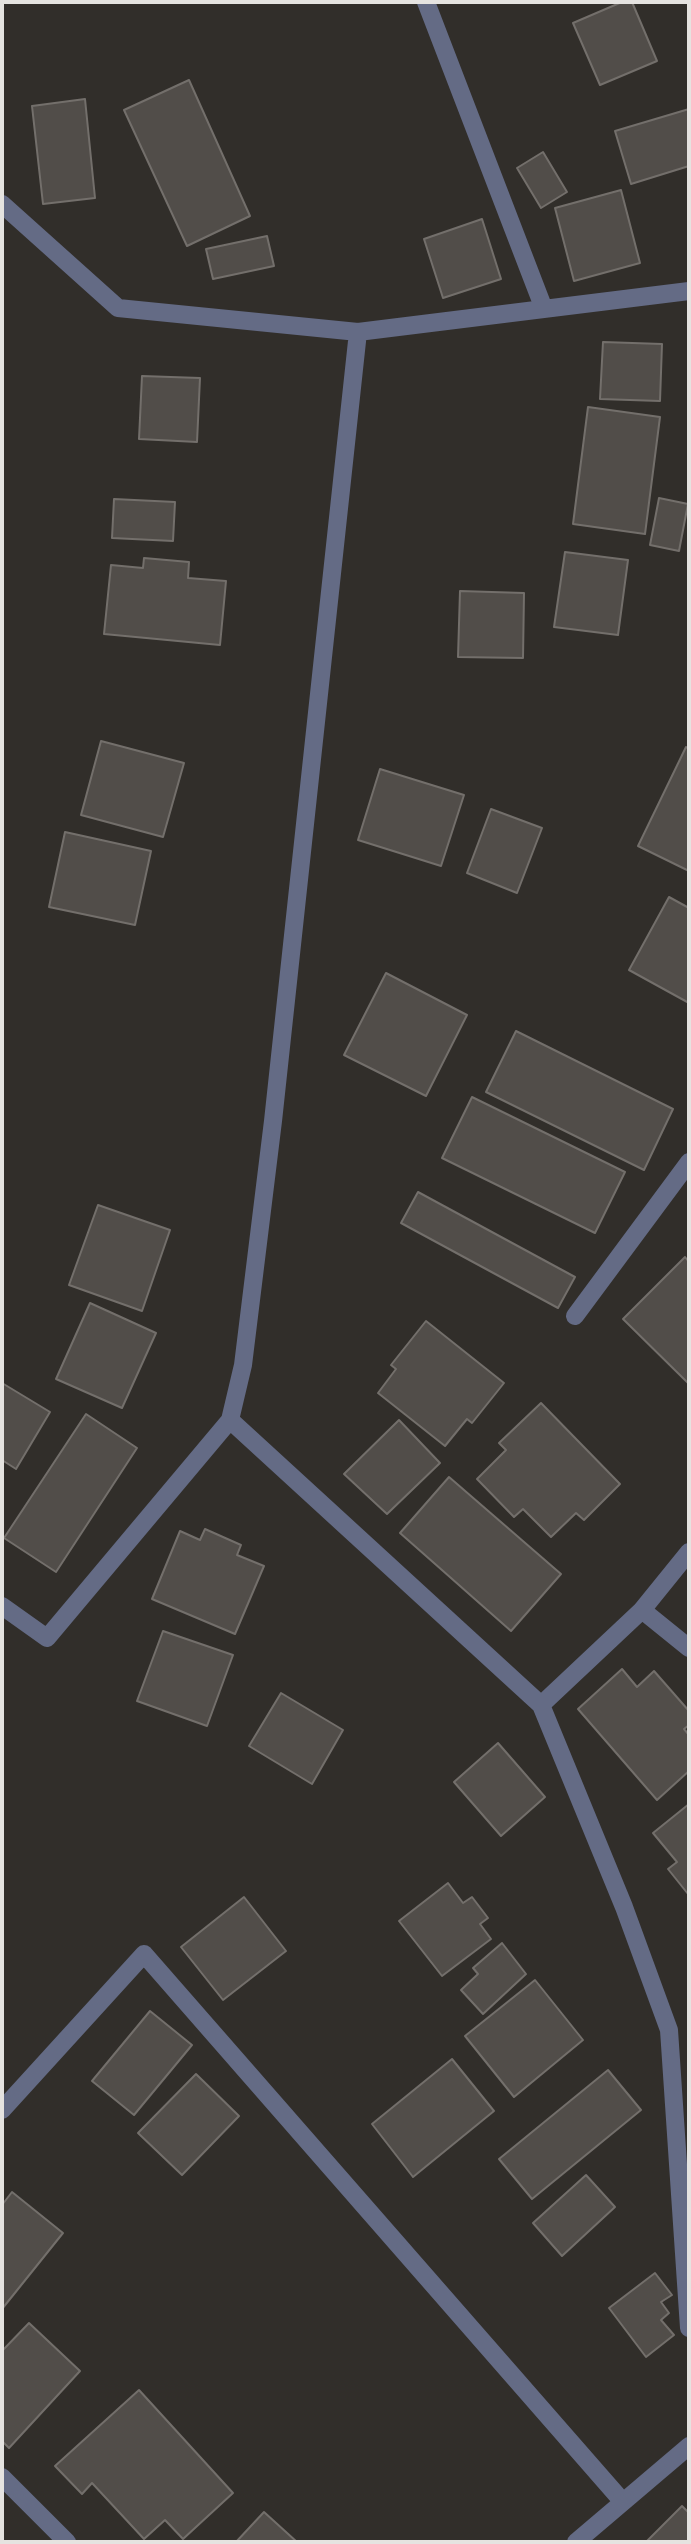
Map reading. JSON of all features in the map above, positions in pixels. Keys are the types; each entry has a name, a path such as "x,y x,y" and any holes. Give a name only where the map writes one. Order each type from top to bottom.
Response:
{"street":[{"path":"426,2 544,309"},
{"path":"2,204 118,308 358,332 689,291"},
{"path":"2,1606 47,1638 230,1420 243,1365 273,1121 358,332"},
{"path":"575,1316 689,1162"},
{"path":"230,1420 541,1705 624,1907 669,2030 689,2328"},
{"path":"541,1705 642,1609 689,1552"},
{"path":"642,1609 689,1648"},
{"path":"2,2110 144,1954 623,2502"},
{"path":"576,2542 689,2446"},
{"path":"2,2477 67,2542"}],"building":[{"path":"622,2 632,2 657,61 600,85 573,23"},
{"path":"189,80 250,216 187,246 124,110"},
{"path":"85,99 95,198 43,204 32,106"},
{"path":"689,109 689,166 631,184 615,131"},
{"path":"543,152 567,192 541,208 517,168"},
{"path":"621,190 640,263 574,281 555,208"},
{"path":"482,219 501,279 443,298 424,239"},
{"path":"267,236 274,266 213,279 206,249"},
{"path":"603,342 662,344 660,401 600,399"},
{"path":"142,376 200,378 197,442 139,439"},
{"path":"588,407 660,417 645,534 573,524"},
{"path":"659,498 688,504 679,551 650,545"},
{"path":"114,499 175,502 173,541 112,538"},
{"path":"565,552 628,560 618,635 554,627"},
{"path":"144,558 189,562 188,578 226,581 220,645 104,634 111,565 143,568"},
{"path":"460,591 524,593 523,658 458,657"},
{"path":"101,741 184,763 163,837 81,815"},
{"path":"686,747 689,749 689,871 638,846"},
{"path":"380,769 464,795 441,866 358,840"},
{"path":"491,809 542,828 517,893 467,873"},
{"path":"65,832 151,851 135,925 49,907"},
{"path":"669,897 689,908 689,1003 629,970"},
{"path":"386,973 467,1015 426,1096 344,1055"},
{"path":"516,1031 673,1109 644,1170 486,1092"},
{"path":"472,1097 625,1172 595,1233 442,1158"},
{"path":"418,1192 575,1277 558,1308 401,1223"},
{"path":"98,1205 170,1230 142,1311 69,1285"},
{"path":"685,1257 689,1262 689,1384 623,1319"},
{"path":"90,1303 156,1333 122,1408 56,1379"},
{"path":"426,1321 504,1383 472,1423 467,1419 445,1446 378,1393 396,1369 391,1365"},
{"path":"2,1383 50,1412 16,1469 2,1460"},
{"path":"541,1403 620,1484 584,1520 576,1513 551,1537 523,1509 514,1517 477,1479 506,1450 499,1443"},
{"path":"86,1414 137,1448 56,1572 4,1538"},
{"path":"399,1420 440,1463 387,1514 344,1474"},
{"path":"449,1477 561,1574 511,1631 400,1533"},
{"path":"205,1529 241,1545 237,1555 264,1566 235,1634 152,1599 180,1531 200,1540"},
{"path":"163,1631 233,1655 207,1726 137,1701"},
{"path":"622,1669 637,1687 654,1671 689,1711 689,1725 684,1729 689,1735 689,1771 657,1800 578,1709"},
{"path":"281,1693 343,1730 312,1784 249,1746"},
{"path":"498,1743 545,1797 501,1836 454,1782"},
{"path":"689,1804 688,1894 668,1869 677,1862 653,1833"},
{"path":"448,1883 463,1903 472,1897 488,1918 480,1924 491,1939 442,1976 399,1921"},
{"path":"244,1897 286,1951 223,2000 181,1947"},
{"path":"502,1943 526,1974 483,2014 461,1990 478,1974 473,1968"},
{"path":"535,1980 583,2040 514,2097 465,2036"},
{"path":"150,2011 192,2045 134,2115 92,2081"},
{"path":"452,2059 494,2111 413,2177 372,2124"},
{"path":"608,2070 641,2110 532,2199 499,2159"},
{"path":"196,2074 239,2116 182,2175 138,2133"},
{"path":"586,2175 615,2207 562,2256 533,2223"},
{"path":"12,2192 63,2233 2,2309 2,2205"},
{"path":"655,2273 672,2295 661,2302 669,2313 661,2320 674,2335 646,2357 609,2308"},
{"path":"29,2323 80,2371 9,2448 2,2441 2,2351"},
{"path":"139,2390 233,2493 183,2539 165,2520 144,2539 92,2483 82,2494 55,2466"},
{"path":"682,2506 689,2513 689,2542 646,2542"},
{"path":"264,2512 297,2542 236,2542"}]}
